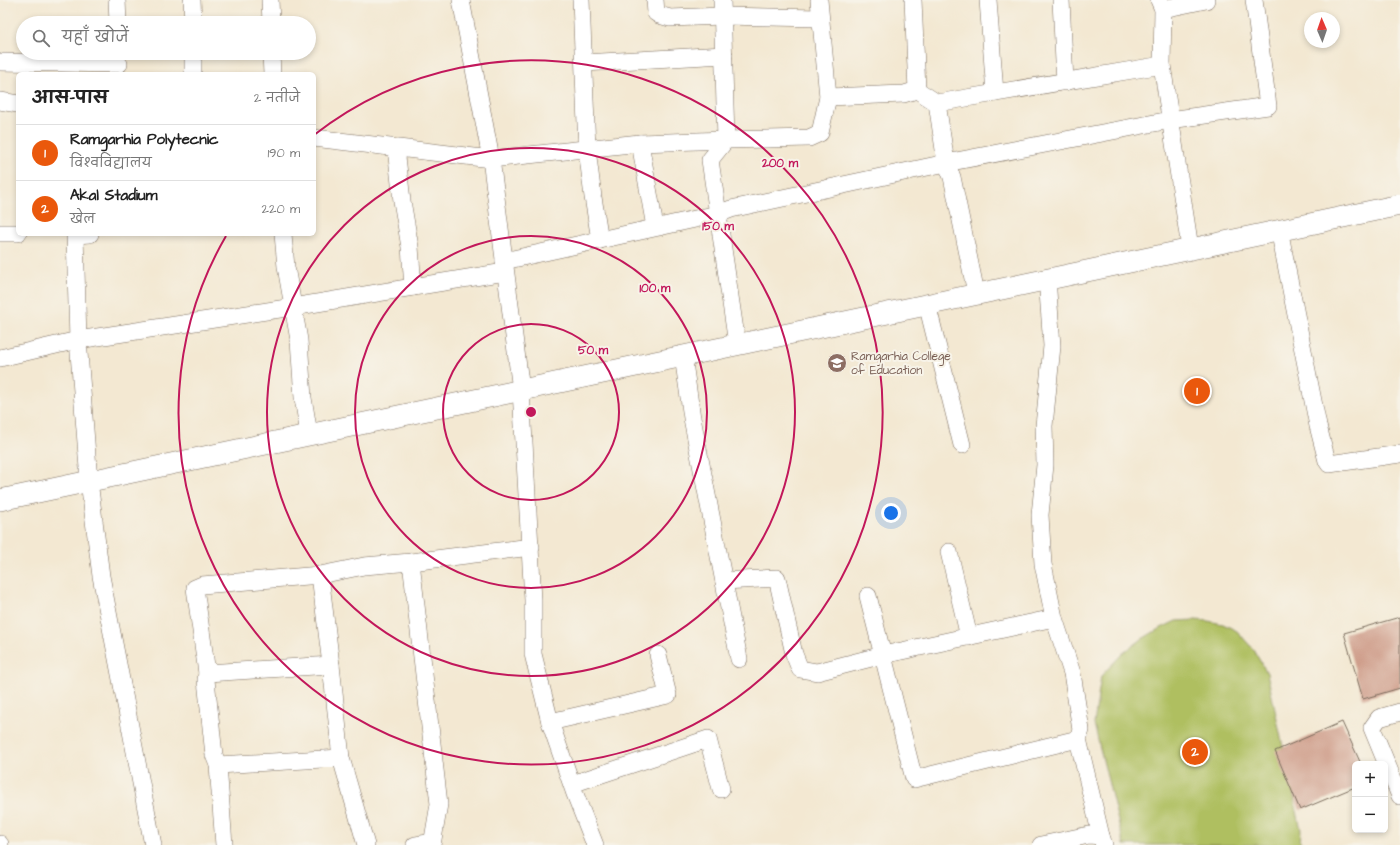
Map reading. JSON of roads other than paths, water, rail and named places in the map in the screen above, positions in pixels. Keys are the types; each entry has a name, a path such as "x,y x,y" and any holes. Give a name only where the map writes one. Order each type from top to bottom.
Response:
{"main road":[{"path":"0,500 1279,229 1400,205"}],"street":[{"path":"117,0 118,16"},
{"path":"192,0 193,16"},
{"path":"270,0 271,16"},
{"path":"461,0 491,159 520,390 531,547 533,654 550,722 595,845"},
{"path":"581,0 587,149 600,240"},
{"path":"655,0 656,12 659,15 670,18 722,8 820,18"},
{"path":"316,138 491,159 640,143 809,138 820,132 828,97 819,0"},
{"path":"913,0 917,90"},
{"path":"988,0 995,93"},
{"path":"1061,0 1065,82"},
{"path":"1190,248 1162,65 1161,5 1206,0"},
{"path":"0,358 78,340 413,287 505,267 600,240 655,227 946,163 1170,120 1268,106 1254,0"},
{"path":"722,8 726,140 710,160 736,344"},
{"path":"584,63 724,55"},
{"path":"193,60 194,72"},
{"path":"271,60 272,72"},
{"path":"0,62 119,64"},
{"path":"917,90 937,103 1162,65"},
{"path":"828,97 904,94 917,90"},
{"path":"0,101 16,104"},
{"path":"937,103 946,163 952,177 976,294"},
{"path":"640,143 655,227"},
{"path":"396,148 402,201 410,247 413,287"},
{"path":"1279,229 1326,462 1329,464 1344,463 1400,454"},
{"path":"0,233 16,233"},
{"path":"80,236 78,340 89,481 101,576 153,845"},
{"path":"283,236 286,267 299,340 303,398 309,434"},
{"path":"1047,278 1052,346 1044,426 1044,465 1040,515 1044,564 1054,618 1072,672 1081,730 1078,739 1102,840"},
{"path":"927,304 962,445"},
{"path":"683,356 692,418 739,659"},
{"path":"224,845 218,765 214,756 206,680 207,673 195,588 202,585 320,575 364,566 411,562 531,547"},
{"path":"949,552 969,637"},
{"path":"411,562 439,804 432,844 415,845"},
{"path":"320,575 341,758 366,845"},
{"path":"724,581 777,578 794,654 800,669 817,672 1054,618"},
{"path":"868,596 914,779 1078,739"},
{"path":"550,722 668,695 658,655"},
{"path":"207,673 331,665"},
{"path":"1400,712 1380,718 1372,728 1400,796"},
{"path":"572,784 708,739 721,789"},
{"path":"218,765 341,758"},
{"path":"1041,845 1089,835 1102,840"}],"place":[{"name":"Ramgarhia College of Education","path":"837,363"},
{"name":"Ramgarhia Polytecnic","path":"1197,391"},
{"name":"Akal Stadium","path":"1195,752"}]}
